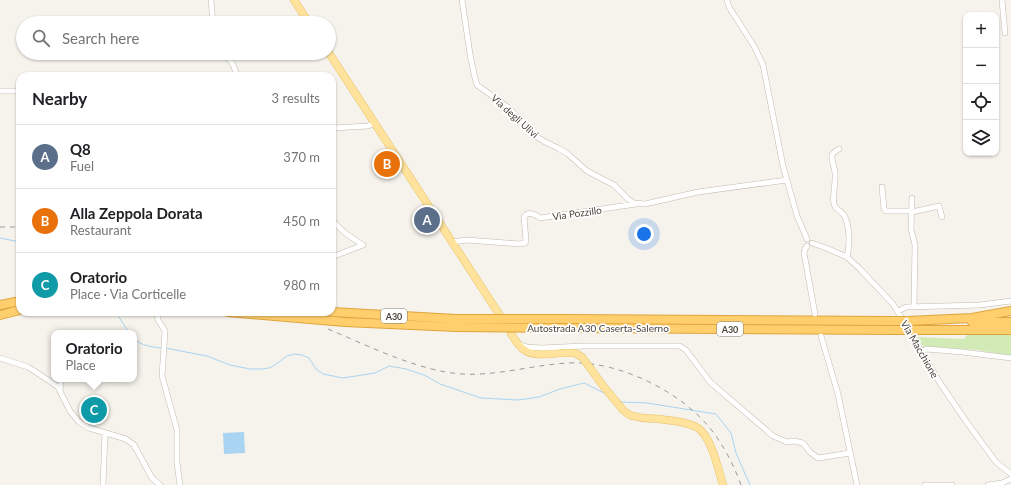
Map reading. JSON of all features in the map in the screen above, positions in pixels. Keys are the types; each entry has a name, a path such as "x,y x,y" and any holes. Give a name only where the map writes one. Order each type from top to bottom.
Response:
{"highway":[{"path":"0,305 16,302"},
{"path":"908,321 972,318 1011,310"},
{"path":"0,315 16,311"},
{"name":"Autostrada A30 Caserta-Salerno","path":"336,312 456,323 565,319 908,321"},
{"name":"Autostrada A30 Caserta-Salerno","path":"275,316 345,322 456,323 562,328 1011,330"},
{"name":"A30","path":"908,321 1011,322"}],"main road":[{"path":"294,0 304,16"},
{"path":"334,60 498,314"},
{"path":"511,334 527,352 542,354 575,353 582,357 604,387 628,414 635,417 688,424 698,428 706,436 723,485"}],"street":[{"path":"211,0 212,16"},
{"name":"Via degli Ulivi","path":"462,0 470,54 477,85 509,108 534,135 568,154 587,171 614,185 628,199 637,204"},
{"path":"637,204 645,204 698,192 787,180 762,65 754,46 729,6 727,0"},
{"path":"1002,0 1004,33"},
{"path":"230,60 236,72"},
{"path":"0,90 16,91"},
{"path":"336,128 368,126 374,123"},
{"path":"839,149 832,154 835,173 835,191 833,197 835,207 843,214 846,220 849,245 847,258"},
{"name":"Via Macchione","path":"787,180 797,216 807,239 811,240 810,244 830,250 847,258 884,294 898,311 940,383 968,424 996,462 1011,474"},
{"path":"882,186 884,209 886,211 912,211 939,206 942,217"},
{"path":"912,198 912,229 915,245 914,307"},
{"name":"Via Pozzillo","path":"452,242 467,240 525,243 526,234 524,217 527,214 532,214 540,218 637,204"},
{"path":"336,224 363,245 336,255"},
{"path":"810,244 805,249 804,253 815,314"},
{"path":"898,311 906,307 980,306 1011,301"},
{"path":"157,316 158,320 165,331 162,376 177,430 180,485"},
{"path":"821,336 838,394 857,485"},
{"path":"518,343 527,347 541,348 584,346 680,346 686,350 710,382 773,436 787,442 794,441 803,443 810,452 818,458 850,453"},
{"path":"920,350 927,349 962,352 1011,358"},
{"path":"0,358 28,367 58,387 70,411 79,422 90,428 126,439 134,445 152,478 160,485"},
{"path":"60,392 61,382"},
{"path":"103,485 105,433"},
{"path":"988,485 1002,483 1011,479"},
{"path":"925,485 952,485"}],"green space":[{"path":"968,334 1011,334 1011,356 978,350 923,346 916,337 964,339"}],"water":[{"path":"244,432 245,453 224,454 223,433"}],"waterway":[{"path":"0,238 16,241"},
{"path":"119,317 127,330"},
{"path":"137,341 151,347 162,348"},
{"path":"165,348 207,356 230,365 250,369 269,368 287,356 294,354 302,355 309,358 316,369 323,374 343,378 375,373 389,366 406,369 424,375 440,384 481,398 518,400 539,397 560,389 584,383 604,393"},
{"path":"620,401 647,403 716,414 731,433 736,453 750,485"}],"railway":[{"path":"0,227 16,227"},
{"path":"328,329 394,357 445,372 475,374 568,363 587,363 628,373 648,381 667,392 685,404 700,417 721,444 741,485"}],"place":[{"name":"Alla Zeppola Dorata","path":"387,164"},
{"name":"Q8","path":"427,220"},
{"name":"Oratorio","path":"94,410"}]}
